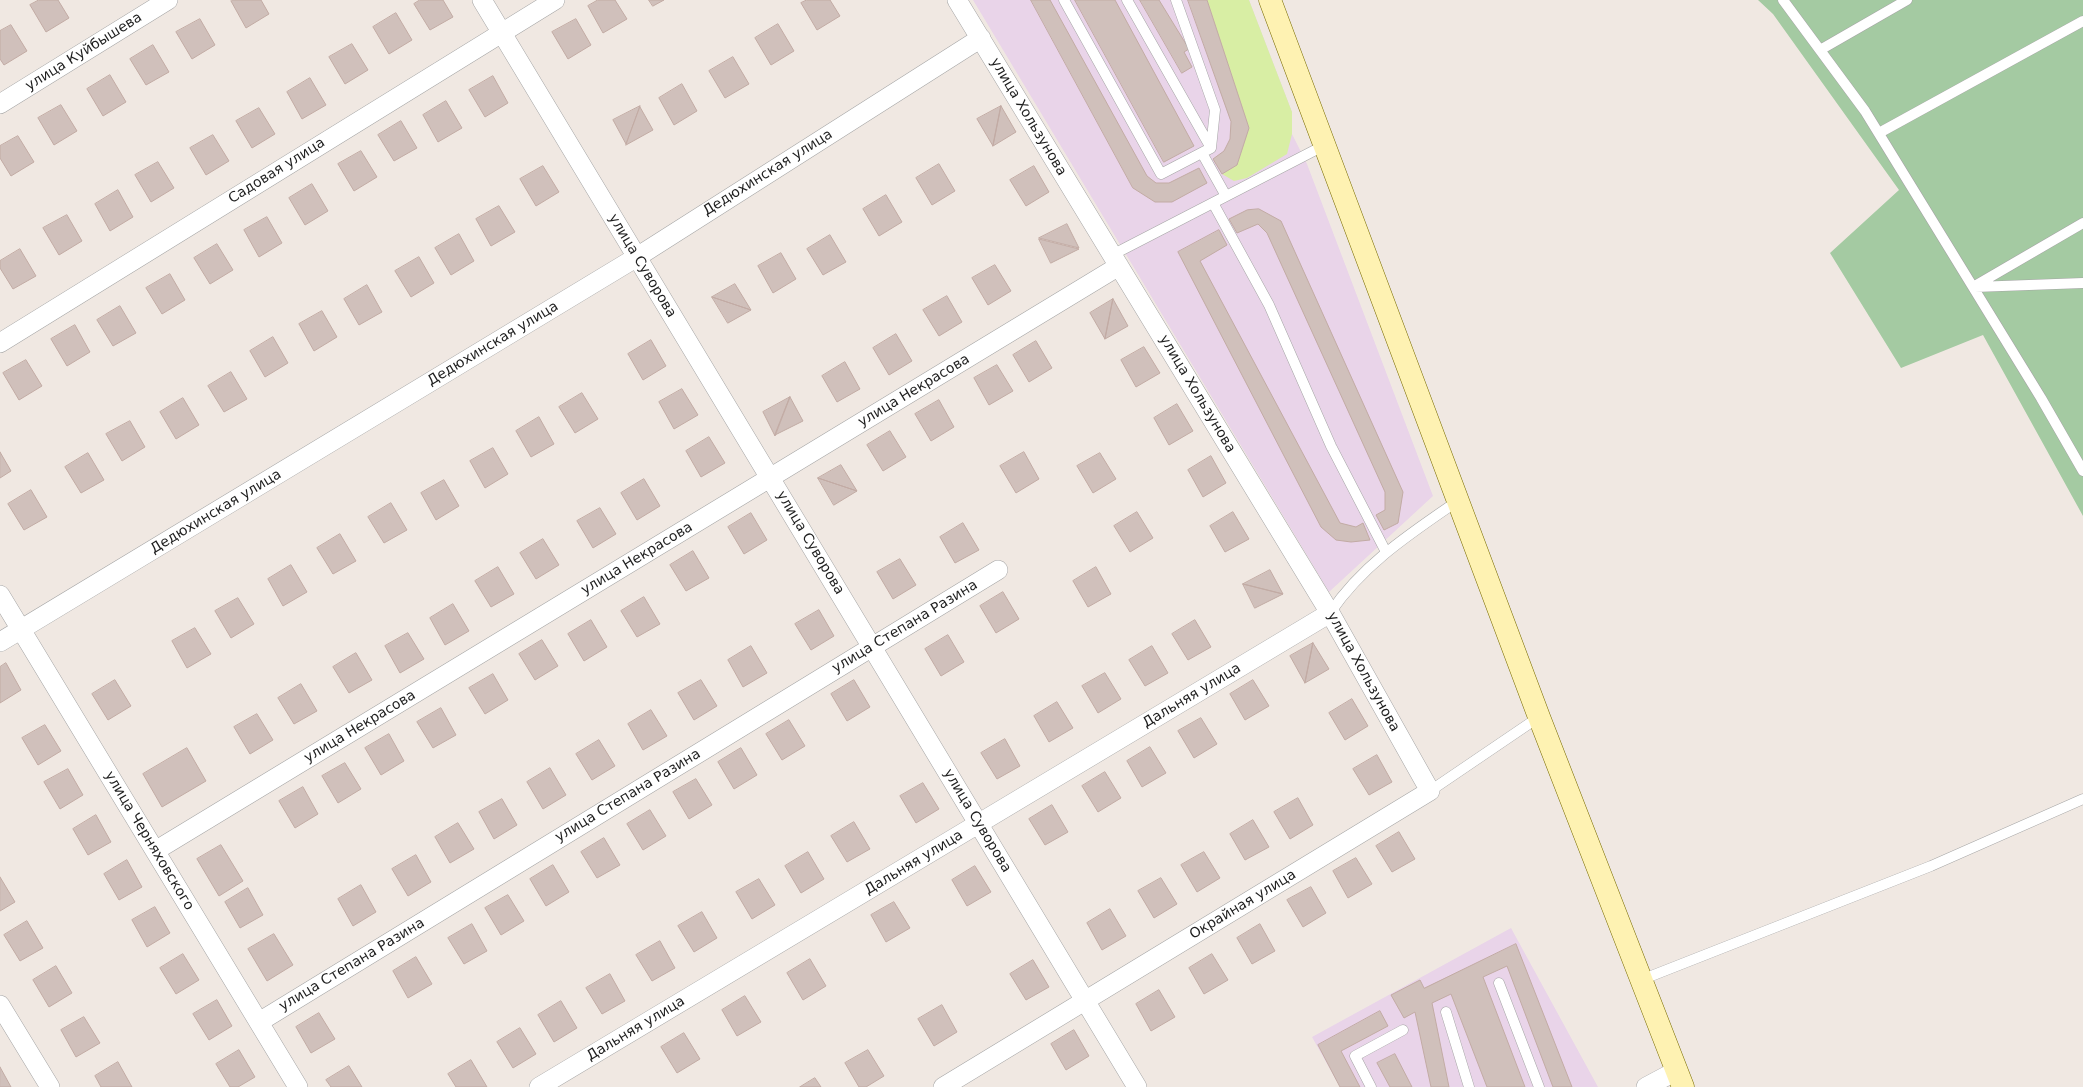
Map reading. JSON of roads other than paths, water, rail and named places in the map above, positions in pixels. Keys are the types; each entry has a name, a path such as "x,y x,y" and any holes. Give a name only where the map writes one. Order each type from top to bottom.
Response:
{"main road":[{"path":"1270,0 1459,500 1539,717 1679,1079"}],"street":[{"name":"улица Куйбышева","path":"0,104 168,0"},
{"name":"улица Суворова","path":"482,0 1137,1087"},
{"name":"Садовая улица","path":"0,343 555,0"},
{"name":"улица Хользунова","path":"957,0 1330,613 1430,791"},
{"name":"Дедюхинская улица","path":"0,642 637,257 981,38"},
{"name":"улица Некрасова","path":"155,851 770,478 1116,260"},
{"name":"улица Степана Разина","path":"258,1022 998,570"},
{"name":"улица Черняховского","path":"0,595 298,1087"},
{"name":"Дальняя улица","path":"538,1087 1330,613"},
{"name":"Окрайная улица","path":"942,1087 1430,791"},
{"path":"0,1005 50,1087"},
{"path":"1646,1087 1679,1079"}],"lane":[{"path":"1064,0 1161,174 1211,148"},
{"path":"1127,0 1211,148"},
{"path":"1176,0 1215,110 1211,148"},
{"path":"1783,0 1879,133 2041,398 2083,471"},
{"path":"1820,50 1907,0"},
{"path":"1879,133 2083,21"},
{"path":"1116,260 1213,202 1325,145"},
{"path":"1202,153 1226,196"},
{"path":"1213,202 1269,305 1331,446 1386,552"},
{"path":"1973,287 2083,222"},
{"path":"1973,287 2083,283"},
{"path":"1330,613 1345,590 1386,552 1459,500"},
{"name":"Окрайная улица","path":"1430,791 1539,717"},
{"path":"1641,980 1931,866 2083,799"},
{"path":"1499,983 1539,1087"},
{"path":"1446,1012 1469,1087"},
{"path":"1371,1087 1355,1056 1403,1030"}]}
